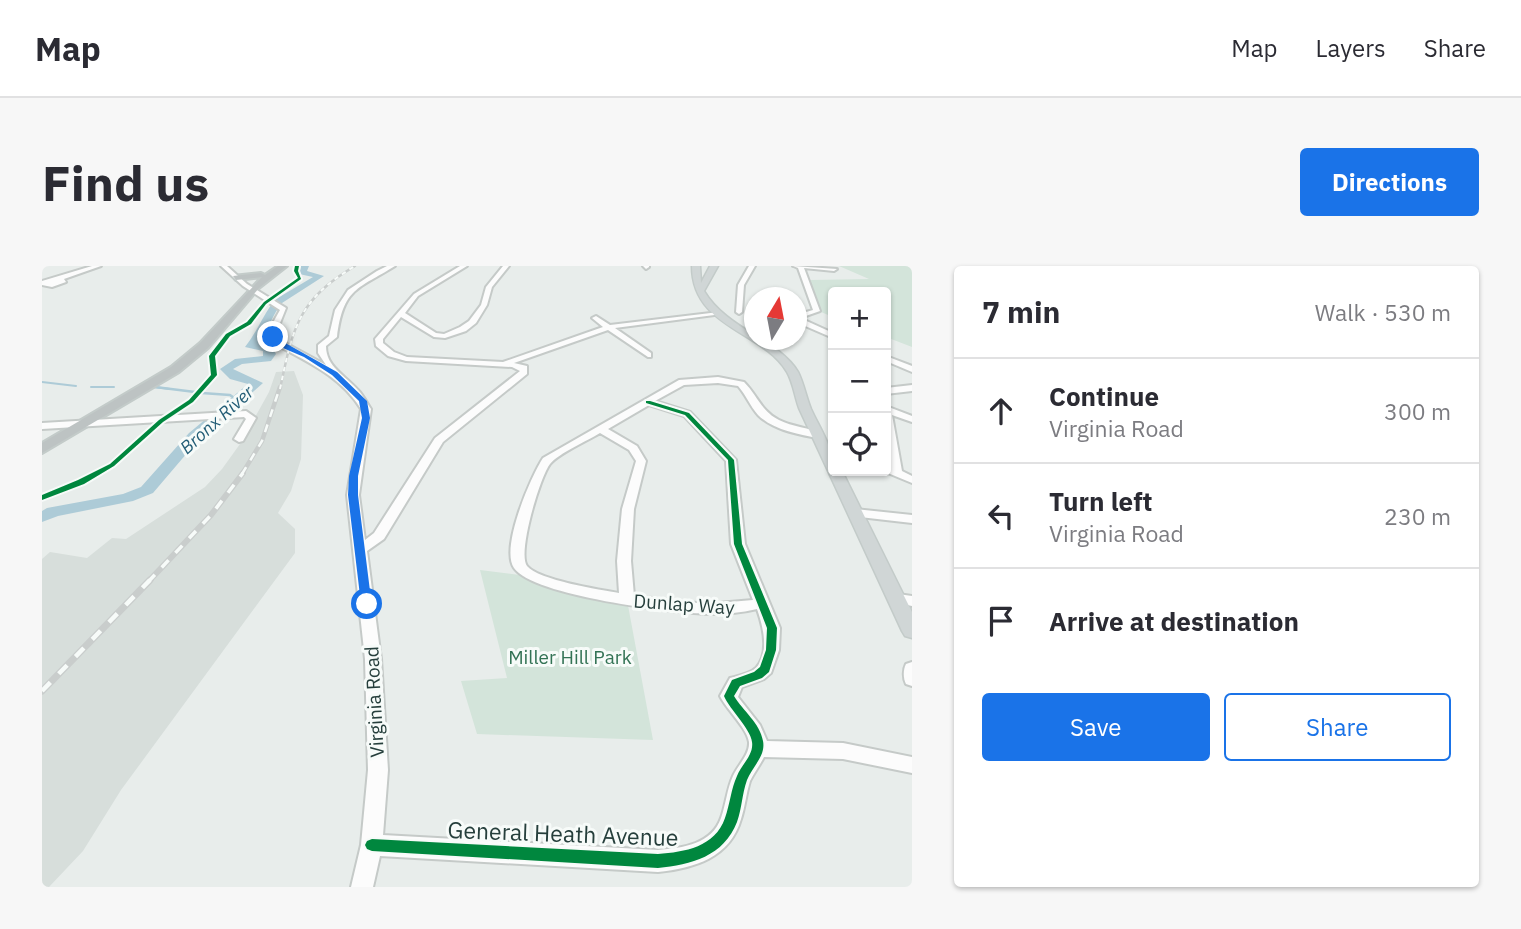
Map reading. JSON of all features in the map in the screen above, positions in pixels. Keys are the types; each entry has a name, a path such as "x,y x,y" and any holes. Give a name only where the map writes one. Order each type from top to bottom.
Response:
{"highway":[{"path":"42,441 77,424 194,355 210,340 245,284 275,266"},
{"path":"245,284 283,266"},
{"path":"245,284 261,275"},
{"path":"42,449 77,424"}],"main road":[{"path":"696,266 696,283 702,289 706,302 744,331"},
{"path":"702,289 714,266"},
{"path":"770,350 792,371 817,435 828,450"},
{"path":"837,476 855,513 905,600 912,631"}],"street":[{"path":"59,279 98,266"},
{"name":"Virginia Road","path":"224,266 245,284 284,309 274,328 274,340 335,374 355,392 366,409 353,485 373,659 378,770 372,845 362,887"},
{"path":"335,374 322,353 322,345 333,337 338,306 353,288 392,266"},
{"path":"360,550 379,536 435,444 524,372 521,367 503,364 418,361 391,354 381,347 379,339 423,289 464,266"},
{"path":"402,314 434,335 445,336 463,329 472,323 484,305 489,287 506,266"},
{"path":"739,312 741,285 752,266"},
{"path":"807,314 817,311 799,266 834,269"},
{"path":"503,364 609,327 719,314"},
{"path":"596,318 648,355"},
{"path":"807,323 828,334"},
{"path":"891,360 912,369"},
{"path":"600,429 688,381 739,383 768,418 801,432 817,435"},
{"path":"891,390 912,388"},
{"path":"648,402 687,414 732,460 737,544 772,628 768,662 758,675 736,683 729,696 733,706 756,736 758,749 843,751 912,765"},
{"path":"891,411 912,419"},
{"path":"42,426 225,415 250,416 250,423 239,439"},
{"path":"600,429 633,448 641,461 628,509 625,561 627,600"},
{"name":"Dunlap Way","path":"600,429 547,460 542,468 517,549 519,566 525,574 607,596 672,607 722,609 762,603"},
{"path":"891,471 912,480"},
{"path":"855,513 912,519"},
{"path":"912,668 912,680"},
{"name":"General Heath Avenue","path":"372,845 658,861 691,857 716,844 723,836 730,824 741,780 758,749"}],"shaded area":[{"path":"294,371 303,395 301,459 291,491 278,513 295,529 295,553 121,790 83,851 49,887 42,887 42,559 50,552 87,558 112,538 126,539 205,487 240,444 269,392 276,372"}],"green space":[{"path":"839,266 912,266 912,347 891,339 891,287 828,287 828,315 821,312 810,280 869,279"},
{"name":"Miller Hill Park","path":"480,570 528,576 627,600 653,740 477,734 461,681 507,678"}],"waterway":[{"name":"Bronx River","path":"279,301 320,276 302,272 305,266"},
{"name":"Bronx River","path":"42,517 53,512 127,498 147,490 194,436 257,383 234,376 226,369 239,361 267,359 270,354 267,348 250,347 264,330 264,322 274,307"},
{"path":"42,382 76,386"},
{"path":"91,387 114,387"},
{"path":"154,387 170,389"},
{"path":"155,387 195,392"},
{"path":"202,393 230,395 237,400"}],"railway":[{"path":"280,389 289,348 301,317 321,291 355,266"},
{"path":"242,474 262,441 280,387"},
{"path":"148,582 211,515 243,473"},
{"path":"42,691 150,580"}],"cycle path":[{"path":"42,498 81,482 112,465 161,421 191,401 214,375 212,356 228,335 249,323 265,303 300,278 296,271 297,266"},
{"path":"372,845 658,861 690,856 710,848 725,833 732,818 743,774 758,748 753,731 729,696 736,683 758,675 765,669 771,650 772,628 738,544 731,460 687,414 648,402"}],"route":[{"path":"273,337 278,344 307,356 335,374 363,401 366,409 353,495 367,604"}]}
